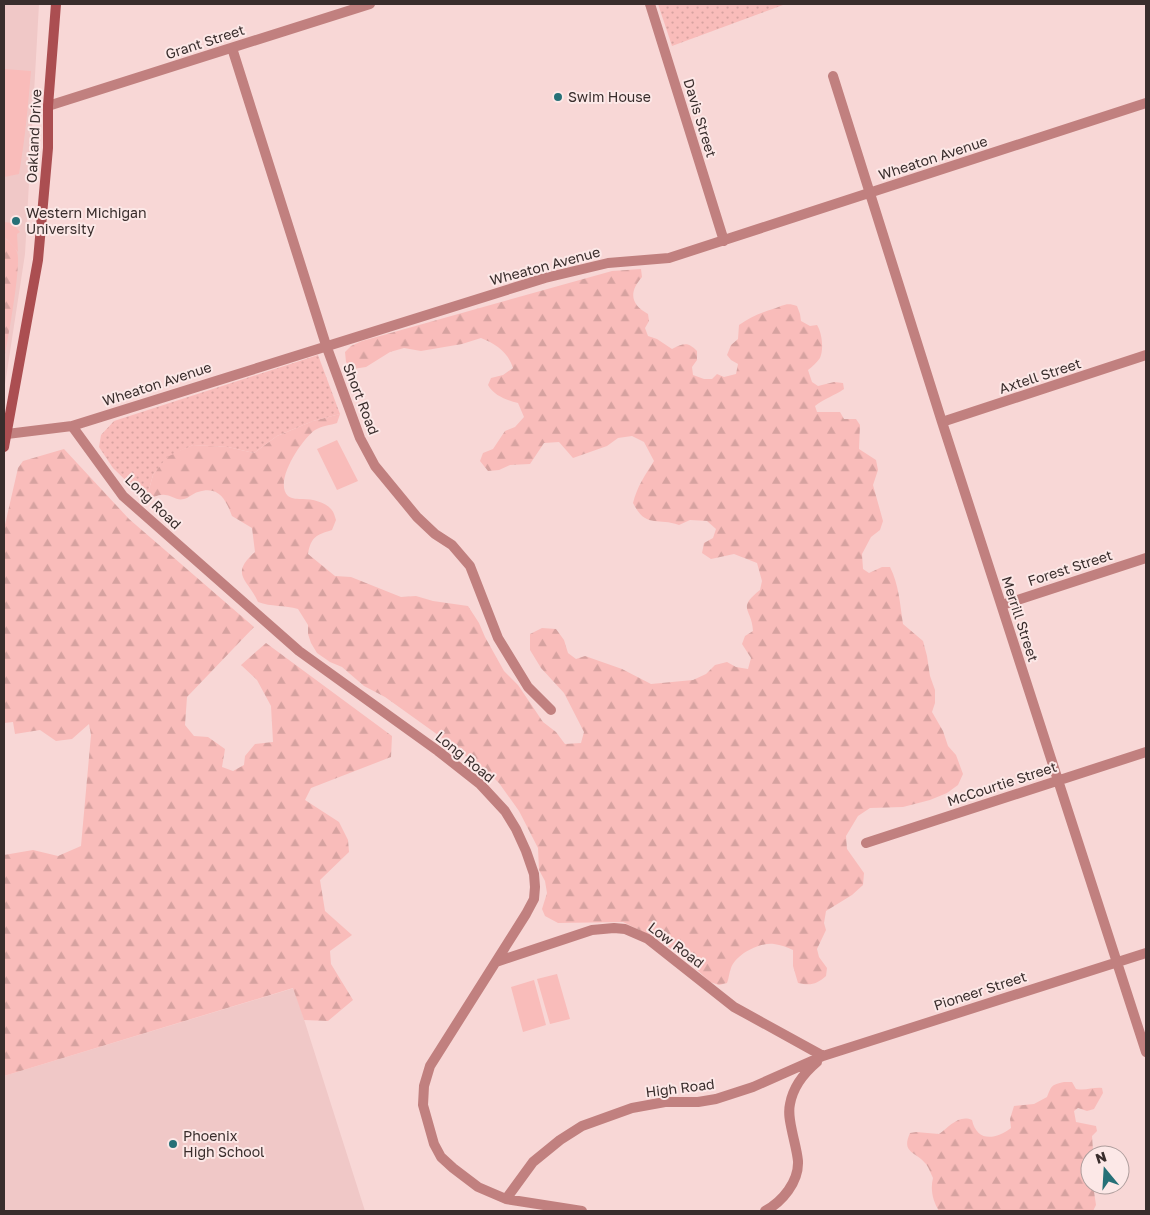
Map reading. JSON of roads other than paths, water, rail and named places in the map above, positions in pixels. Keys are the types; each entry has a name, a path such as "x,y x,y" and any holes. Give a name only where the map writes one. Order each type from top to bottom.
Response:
{"main road":[{"name":"Oakland Drive","path":"4,446 38,260 48,148 48,106 56,4"}],"street":[{"name":"Grant Street","path":"48,106 370,4"},
{"name":"Davis Street","path":"650,4 724,241"},
{"name":"Short Road","path":"232,48 326,345 360,438 375,466 418,517 435,534 452,545 470,566 498,638 528,687 551,710"},
{"name":"Merrill Street","path":"833,76 942,422 1146,1052"},
{"name":"Wheaton Avenue","path":"5,433 72,426 544,278 608,263 670,258 1146,103"},
{"name":"Axtell Street","path":"942,422 1146,355"},
{"name":"Long Road","path":"72,426 123,496 299,651 438,751 480,784 505,811 526,851 534,874 534,899 430,1066 424,1086 422,1105 434,1144 441,1157 478,1187 506,1199 582,1211"},
{"name":"Forest Street","path":"1002,605 1146,558"},
{"name":"McCourtie Street","path":"866,844 1146,752"},
{"name":"Low Road","path":"496,962 592,930 614,928 635,932 660,948 734,1007 823,1056"},
{"name":"Pioneer Street","path":"823,1056 1146,953"},
{"name":"High Road","path":"506,1199 533,1162 560,1140 582,1126 632,1108 665,1102 698,1102 716,1099 753,1087 823,1056"},
{"path":"766,1211 782,1199 793,1183 798,1163 789,1116 790,1104 795,1088 823,1056"}],"place":[{"name":"Swim House","path":"558,97"},
{"name":"Western Michigan University","path":"16,221"},
{"name":"Phoenix High School","path":"173,1144"}]}
